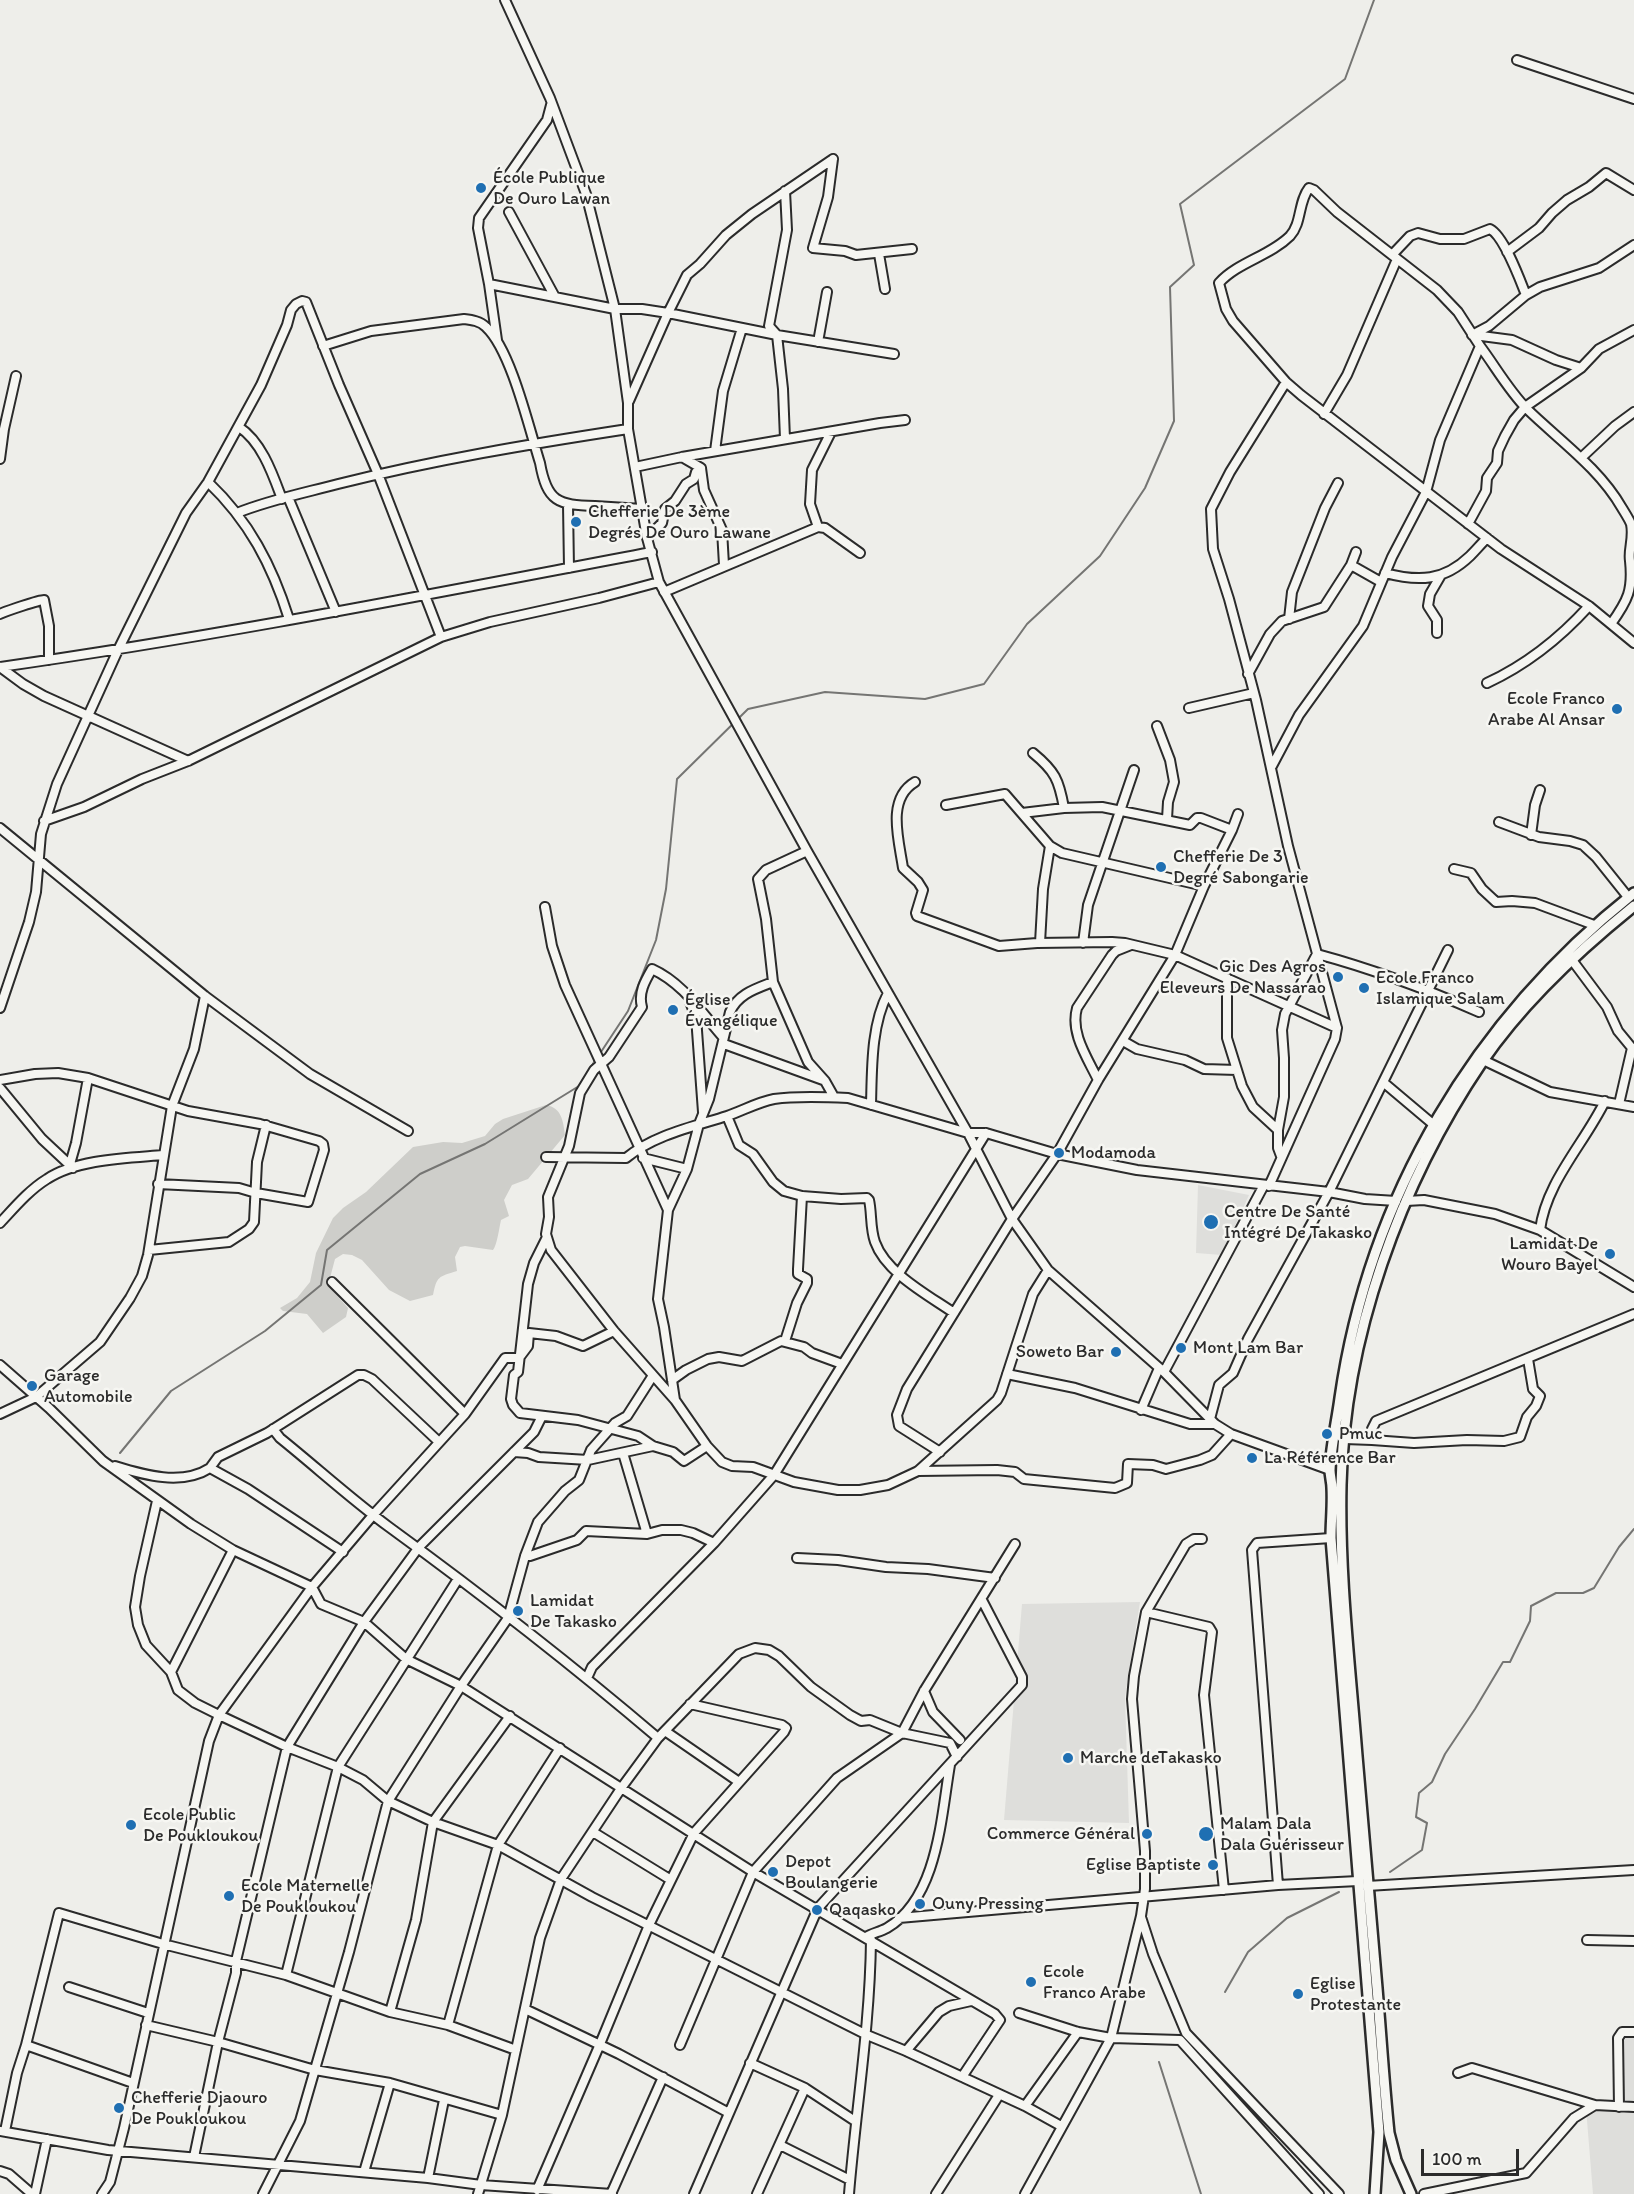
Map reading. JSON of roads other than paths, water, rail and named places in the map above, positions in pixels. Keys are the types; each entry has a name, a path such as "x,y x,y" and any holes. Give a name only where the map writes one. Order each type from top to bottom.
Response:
{"main road":[{"path":"1411,2194 1396,2160 1389,2133 1342,1562 1341,1485 1356,1359 1413,1164 1434,1125 1476,1056 1511,1011 1551,966 1594,925 1631,895"},
{"path":"1375,2194 1379,2132 1331,1538 1330,1470 1344,1372 1373,1260 1401,1201 1449,1114 1483,1060 1531,1001 1572,960 1634,906"}],"street":[{"path":"505,0 550,98 586,194 615,309 628,403 628,429 647,538 659,582 807,851 968,1133 1012,1219 1048,1270 1162,1370 1213,1421 1231,1434 1330,1470"},
{"path":"1517,60 1634,99"},
{"path":"497,341 478,228 479,218 547,120 551,109 550,98"},
{"path":"628,403 687,275 726,235 752,214 833,159 828,196 813,248 845,251 856,255 912,249"},
{"path":"1506,252 1539,228 1552,213 1606,173 1634,190"},
{"path":"1611,624 1626,602 1631,587 1632,568 1629,560 1633,542 1630,523 1615,497 1581,458 1525,407 1458,312 1437,290 1337,212 1310,188 1300,206 1294,230 1288,237 1266,254 1220,280 1218,288 1233,321 1286,382 1324,414 1487,538 1589,606 1634,643"},
{"path":"785,192 787,230 769,326 777,335 783,388 785,439"},
{"path":"509,212 555,297"},
{"path":"1324,414 1347,375 1395,257 1410,236 1418,233 1440,239 1464,239 1490,229 1500,237 1520,277 1526,295"},
{"path":"1472,334 1489,326 1526,295 1540,287 1599,268 1634,245"},
{"path":"879,254 885,289"},
{"path":"489,284 615,309 642,309 668,313 777,335 894,354"},
{"path":"818,342 827,292"},
{"path":"0,1008 29,922 36,892 41,834 57,783 118,650 186,513 208,482 239,428 271,365 291,310 302,301 306,302 378,474 441,637"},
{"path":"323,346 371,331 464,319 476,321 485,326 497,341 511,371 543,479 554,497 568,505 642,508"},
{"path":"715,451 723,391 742,328"},
{"path":"1468,524 1486,492 1487,478 1497,463 1498,451 1505,436 1525,407 1581,368 1599,349 1634,330"},
{"path":"1472,334 1512,340 1556,360 1581,368"},
{"path":"1272,765 1299,716 1363,626 1385,573 1426,492 1440,440 1480,346"},
{"path":"0,459 16,376"},
{"path":"1141,1410 1266,1186 1335,1039 1337,1028 1288,846 1272,765 1254,693 1213,549 1211,509 1230,472 1286,382"},
{"path":"1581,458 1615,426 1634,412"},
{"path":"635,467 715,451 905,420"},
{"path":"239,428 250,436 260,451 285,498 336,612"},
{"path":"237,513 285,498 425,463 628,429"},
{"path":"818,527 810,504 812,470 831,432"},
{"path":"682,457 701,468"},
{"path":"701,468 704,490 722,530 724,565"},
{"path":"647,538 662,523 665,509 675,501 686,484 694,479 696,472 701,468"},
{"path":"208,482 229,502 267,562 279,587 289,619"},
{"path":"1289,619 1292,592 1325,508 1338,483"},
{"path":"568,505 569,568"},
{"path":"664,592 818,527 825,528 860,553"},
{"path":"1385,573 1418,578 1447,573 1471,555 1487,538"},
{"path":"0,667 118,650 336,612 652,552"},
{"path":"1248,674 1270,634 1282,621 1324,607 1351,565 1356,552"},
{"path":"1351,565 1381,582"},
{"path":"1437,633 1437,620 1428,606 1430,594 1441,575"},
{"path":"44,821 84,807 188,760 441,637 490,622 659,582"},
{"path":"0,614 24,607 40,599 44,600 49,626 49,660"},
{"path":"1487,683 1511,672 1542,649 1569,628 1589,606"},
{"path":"0,667 23,684 88,716 188,760"},
{"path":"1189,708 1254,693"},
{"path":"1157,726 1170,760 1174,782 1168,802 1167,819"},
{"path":"1033,753 1049,766 1059,782 1064,808"},
{"path":"1083,943 1088,905 1134,770"},
{"path":"915,782 903,791 898,802 896,818 903,868 918,882 923,891 917,916 999,946 1112,942 1133,944 1175,955 1337,1028"},
{"path":"1531,835 1540,790"},
{"path":"946,805 1003,793 1050,846 1062,853 1204,886"},
{"path":"1022,813 1064,808 1102,807 1190,825 1197,818 1202,818 1233,830"},
{"path":"940,1452 904,1431 897,1422 897,1415 907,1389 1012,1219 1057,1154 1098,1080 1175,955 1204,886 1233,830 1238,814"},
{"path":"1499,822 1531,835 1583,845 1631,895"},
{"path":"0,828 205,996 310,1074 408,1131"},
{"path":"1040,943 1043,889 1050,846"},
{"path":"807,851 766,870 758,879 766,919 773,982 808,1062 825,1081 834,1097"},
{"path":"1454,869 1471,873 1482,889 1496,902 1535,903 1594,925"},
{"path":"545,907 552,945 565,985 668,1210"},
{"path":"1112,942 1116,951"},
{"path":"1098,1080 1077,1035 1074,1016 1077,1008 1116,951 1133,944"},
{"path":"1213,1421 1219,1385 1233,1373 1248,1339 1329,1192 1448,950"},
{"path":"1317,954 1365,967 1429,990 1479,1012"},
{"path":"1281,1156 1278,1148 1278,1130 1284,1097 1282,1030 1288,1005 1317,954"},
{"path":"1572,960 1607,1007 1618,1031 1632,1048 1619,1104"},
{"path":"707,1446 684,1461 673,1452 653,1446 638,1436 578,1420 520,1413 513,1405 511,1399 514,1375 518,1372 528,1284 534,1263 546,1239 548,1197 564,1157 580,1093 594,1070 609,1057 642,1007 640,1001 642,987 652,969 686,991 723,1040 825,1081"},
{"path":"1227,978 1227,1038 1242,1086 1253,1107 1278,1130"},
{"path":"675,1400 658,1299 668,1210 687,1169 730,1012 737,999 773,982"},
{"path":"686,991 696,1017 701,1120"},
{"path":"871,1105 874,1049 882,1006 888,993"},
{"path":"0,1414 36,1397 100,1342 142,1276 149,1250 172,1106 194,1049 205,996"},
{"path":"1123,1041 1137,1049 1185,1060 1204,1069 1237,1070"},
{"path":"1483,1060 1550,1092 1634,1107"},
{"path":"0,1080 47,1073 88,1078 188,1111 266,1125 323,1144 324,1150 308,1202 239,1188 158,1184"},
{"path":"71,1166 88,1078"},
{"path":"1383,1083 1434,1125"},
{"path":"0,1088 42,1139 71,1166"},
{"path":"546,1157 626,1158 639,1148 701,1120 727,1116 774,1099 848,1098 968,1133 986,1133 1057,1154 1137,1170 1329,1192 1365,1199 1424,1200 1494,1214 1540,1230 1634,1287"},
{"path":"1540,1230 1556,1181 1605,1101"},
{"path":"727,1116 739,1145 753,1154 773,1182 784,1191 802,1196 867,1198 876,1244 898,1274 954,1313"},
{"path":"149,1250 229,1242 237,1238 254,1222 257,1162 266,1125"},
{"path":"587,1678 592,1667 714,1543 774,1475 986,1133"},
{"path":"0,1223 47,1179 71,1166 164,1155"},
{"path":"643,1158 687,1169"},
{"path":"785,1341 797,1303 807,1283 807,1279 798,1274 802,1196"},
{"path":"546,1239 568,1272 614,1331 652,1377 675,1400 707,1446 722,1462 732,1466 753,1467 794,1482 838,1490 860,1490 888,1485 918,1471 997,1400 1033,1294 1048,1270"},
{"path":"332,1282 465,1414"},
{"path":"1372,1440 1372,1429 1376,1421 1634,1314"},
{"path":"519,1358 528,1346 529,1333 556,1336 583,1346 614,1331"},
{"path":"672,1380 708,1359 719,1357 742,1361 774,1344 785,1341 842,1364"},
{"path":"102,2194 110,2182 118,2150 209,1741 219,1715 312,1587 465,1414 505,1358 519,1358"},
{"path":"1345,1438 1414,1443 1467,1440 1504,1441 1520,1437 1527,1417 1536,1406 1540,1396 1533,1389 1528,1359"},
{"path":"0,1365 103,1461 157,1501 233,1550 312,1587 321,1604 364,1622 406,1659 461,1686 753,1872 995,2013 1000,2020 962,2077"},
{"path":"1007,1374 1075,1388 1190,1424 1213,1421"},
{"path":"110,1465 162,1478 201,1474 210,1468 218,1457 273,1429 358,1375 372,1379 439,1442"},
{"path":"263,2194 300,2121 388,1801 461,1686 508,1618 525,1556 538,1522 565,1491 579,1480 591,1450 610,1429 627,1416 652,1377"},
{"path":"194,2157 218,2042 234,1980 236,1961 287,1747 364,1622 419,1547 534,1432 542,1416"},
{"path":"273,1429 280,1438 374,1515 419,1547 587,1678 658,1738"},
{"path":"918,1471 997,1470 1015,1472 1024,1479 1115,1488 1126,1483 1128,1464 1153,1465 1166,1469 1200,1460 1212,1455 1231,1434"},
{"path":"514,1452 539,1457 588,1460 653,1446"},
{"path":"623,1453 647,1534"},
{"path":"210,1468 248,1489 343,1552"},
{"path":"157,1501 135,1607 138,1625 146,1645 171,1672 178,1690 195,1703 287,1747 338,1767 363,1780 388,1801 433,1822 498,1845 867,2035 1025,2106 1061,2126"},
{"path":"525,1556 577,1540 586,1531 647,1534 662,1530 681,1530 714,1543"},
{"path":"1278,1886 1252,1550 1257,1543 1331,1538"},
{"path":"1025,2194 1111,2038 1144,1897 1145,1851 1132,1699 1134,1676 1146,1612 1186,1544 1194,1539 1202,1539"},
{"path":"680,2044 753,1872 837,1778 902,1733 924,1691 1015,1544"},
{"path":"171,1672 233,1550"},
{"path":"797,1558 837,1560 886,1568 928,1569 995,1578"},
{"path":"286,1975 338,1767 458,1579"},
{"path":"694,2194 818,1908 1022,1684 1023,1681 982,1600"},
{"path":"1146,1612 1209,1627 1212,1632 1204,1695 1224,1890"},
{"path":"478,2194 502,2115 540,1938 561,1879 622,1787 658,1738 739,1654 747,1649 761,1647 779,1656 811,1687 861,1721 870,1720 902,1733 950,1743 976,1736"},
{"path":"924,1691 933,1712 960,1740"},
{"path":"537,2190 649,1924 694,1833 786,1728 782,1725 690,1704"},
{"path":"390,2012 416,1920 433,1822 510,1716"},
{"path":"665,1731 739,1782"},
{"path":"950,1743 957,1757"},
{"path":"448,2025 498,1845 560,1748"},
{"path":"868,1939 886,1929 913,1903 930,1869 937,1847 950,1764"},
{"path":"592,1832 671,1880"},
{"path":"1367,1886 1634,1870"},
{"path":"899,1918 1358,1881"},
{"path":"516,2050 448,2025 390,2012 286,1975 163,1944 59,1913 2,2131 108,2150 364,2172 537,2190 611,2194 663,2077"},
{"path":"1141,1916 1153,1954 1186,2033 1339,2194"},
{"path":"849,2194 855,2121 867,2035 868,1939"},
{"path":"1587,1940 1634,1941"},
{"path":"69,1987 148,2013"},
{"path":"906,2051 939,2012 949,2006 971,2001"},
{"path":"525,2009 600,2044 729,2113"},
{"path":"1019,2013 1078,2032 1111,2038 1180,2040 1319,2194"},
{"path":"146,2025 218,2042 315,2070 390,2083 502,2115"},
{"path":"1025,2106 1078,2032"},
{"path":"1619,2107 1618,2038 1622,2032 1634,2032"},
{"path":"26,2045 133,2083"},
{"path":"750,2063 805,2088 855,2121"},
{"path":"1458,2073 1472,2068 1595,2105 1634,2107"},
{"path":"364,2172 390,2083"},
{"path":"757,2194 805,2088"},
{"path":"936,2194 999,2095"},
{"path":"428,2178 444,2100"},
{"path":"1424,2194 1526,2173 1574,2118 1595,2105"},
{"path":"0,2170 9,2174 33,2194 47,2139"},
{"path":"780,2145 850,2180"}],"waterway":[{"path":"599,1055 628,1011 656,940 666,889 677,779 748,709 825,692 925,699 984,684 1027,624 1100,556 1145,488 1174,421 1170,287 1194,265 1180,204 1345,79 1374,0"},
{"path":"120,1453 171,1391 265,1331 321,1285 327,1250 420,1174 485,1144 579,1086 596,1059"},
{"path":"1390,1872 1422,1850 1427,1823 1416,1817 1419,1793 1432,1782 1445,1754 1503,1662 1510,1662 1530,1621 1531,1606 1556,1593 1583,1593 1594,1588 1619,1547 1634,1529"},
{"path":"1225,1992 1248,1952 1287,1918 1339,1892"},
{"path":"1159,2062 1201,2194"}],"place":[{"name":"École Publique De Ouro Lawan","path":"481,188"},
{"name":"Chefferie De 3ème Degrés De Ouro Lawane","path":"576,522"},
{"name":"Ecole Franco Arabe Al Ansar","path":"1617,709"},
{"name":"Chefferie De 3 Degré Sabongarie","path":"1161,867"},
{"name":"Gic Des Agros Eleveurs De Nassarao","path":"1338,977"},
{"name":"Ecole Franco Islamique Salam","path":"1364,988"},
{"name":"Église Évangélique","path":"673,1010"},
{"name":"Modamoda","path":"1059,1153"},
{"name":"Centre De Santé Intégré De Takasko","path":"1211,1222"},
{"name":"Lamidat De Wouro Bayel","path":"1610,1254"},
{"name":"Mont Lam Bar","path":"1181,1348"},
{"name":"Soweto Bar","path":"1116,1352"},
{"name":"Garage Automobile","path":"32,1386"},
{"name":"Pmuc","path":"1327,1434"},
{"name":"La Référence Bar","path":"1252,1458"},
{"name":"Lamidat De Takasko","path":"518,1611"},
{"name":"Marche deTakasko","path":"1068,1758"},
{"name":"Ecole Public De Poukloukou","path":"131,1825"},
{"name":"Commerce Général","path":"1147,1834"},
{"name":"Malam Dala Dala Guérisseur","path":"1206,1834"},
{"name":"Eglise Baptiste","path":"1213,1865"},
{"name":"Depot Boulangerie","path":"773,1872"},
{"name":"Ecole Maternelle De Poukloukou","path":"229,1896"},
{"name":"Ouny Pressing","path":"920,1904"},
{"name":"Qaqasko","path":"817,1910"},
{"name":"Ecole Franco Arabe","path":"1031,1982"},
{"name":"Eglise Protestante","path":"1298,1994"},
{"name":"Chefferie Djaouro De Poukloukou","path":"119,2108"}]}
